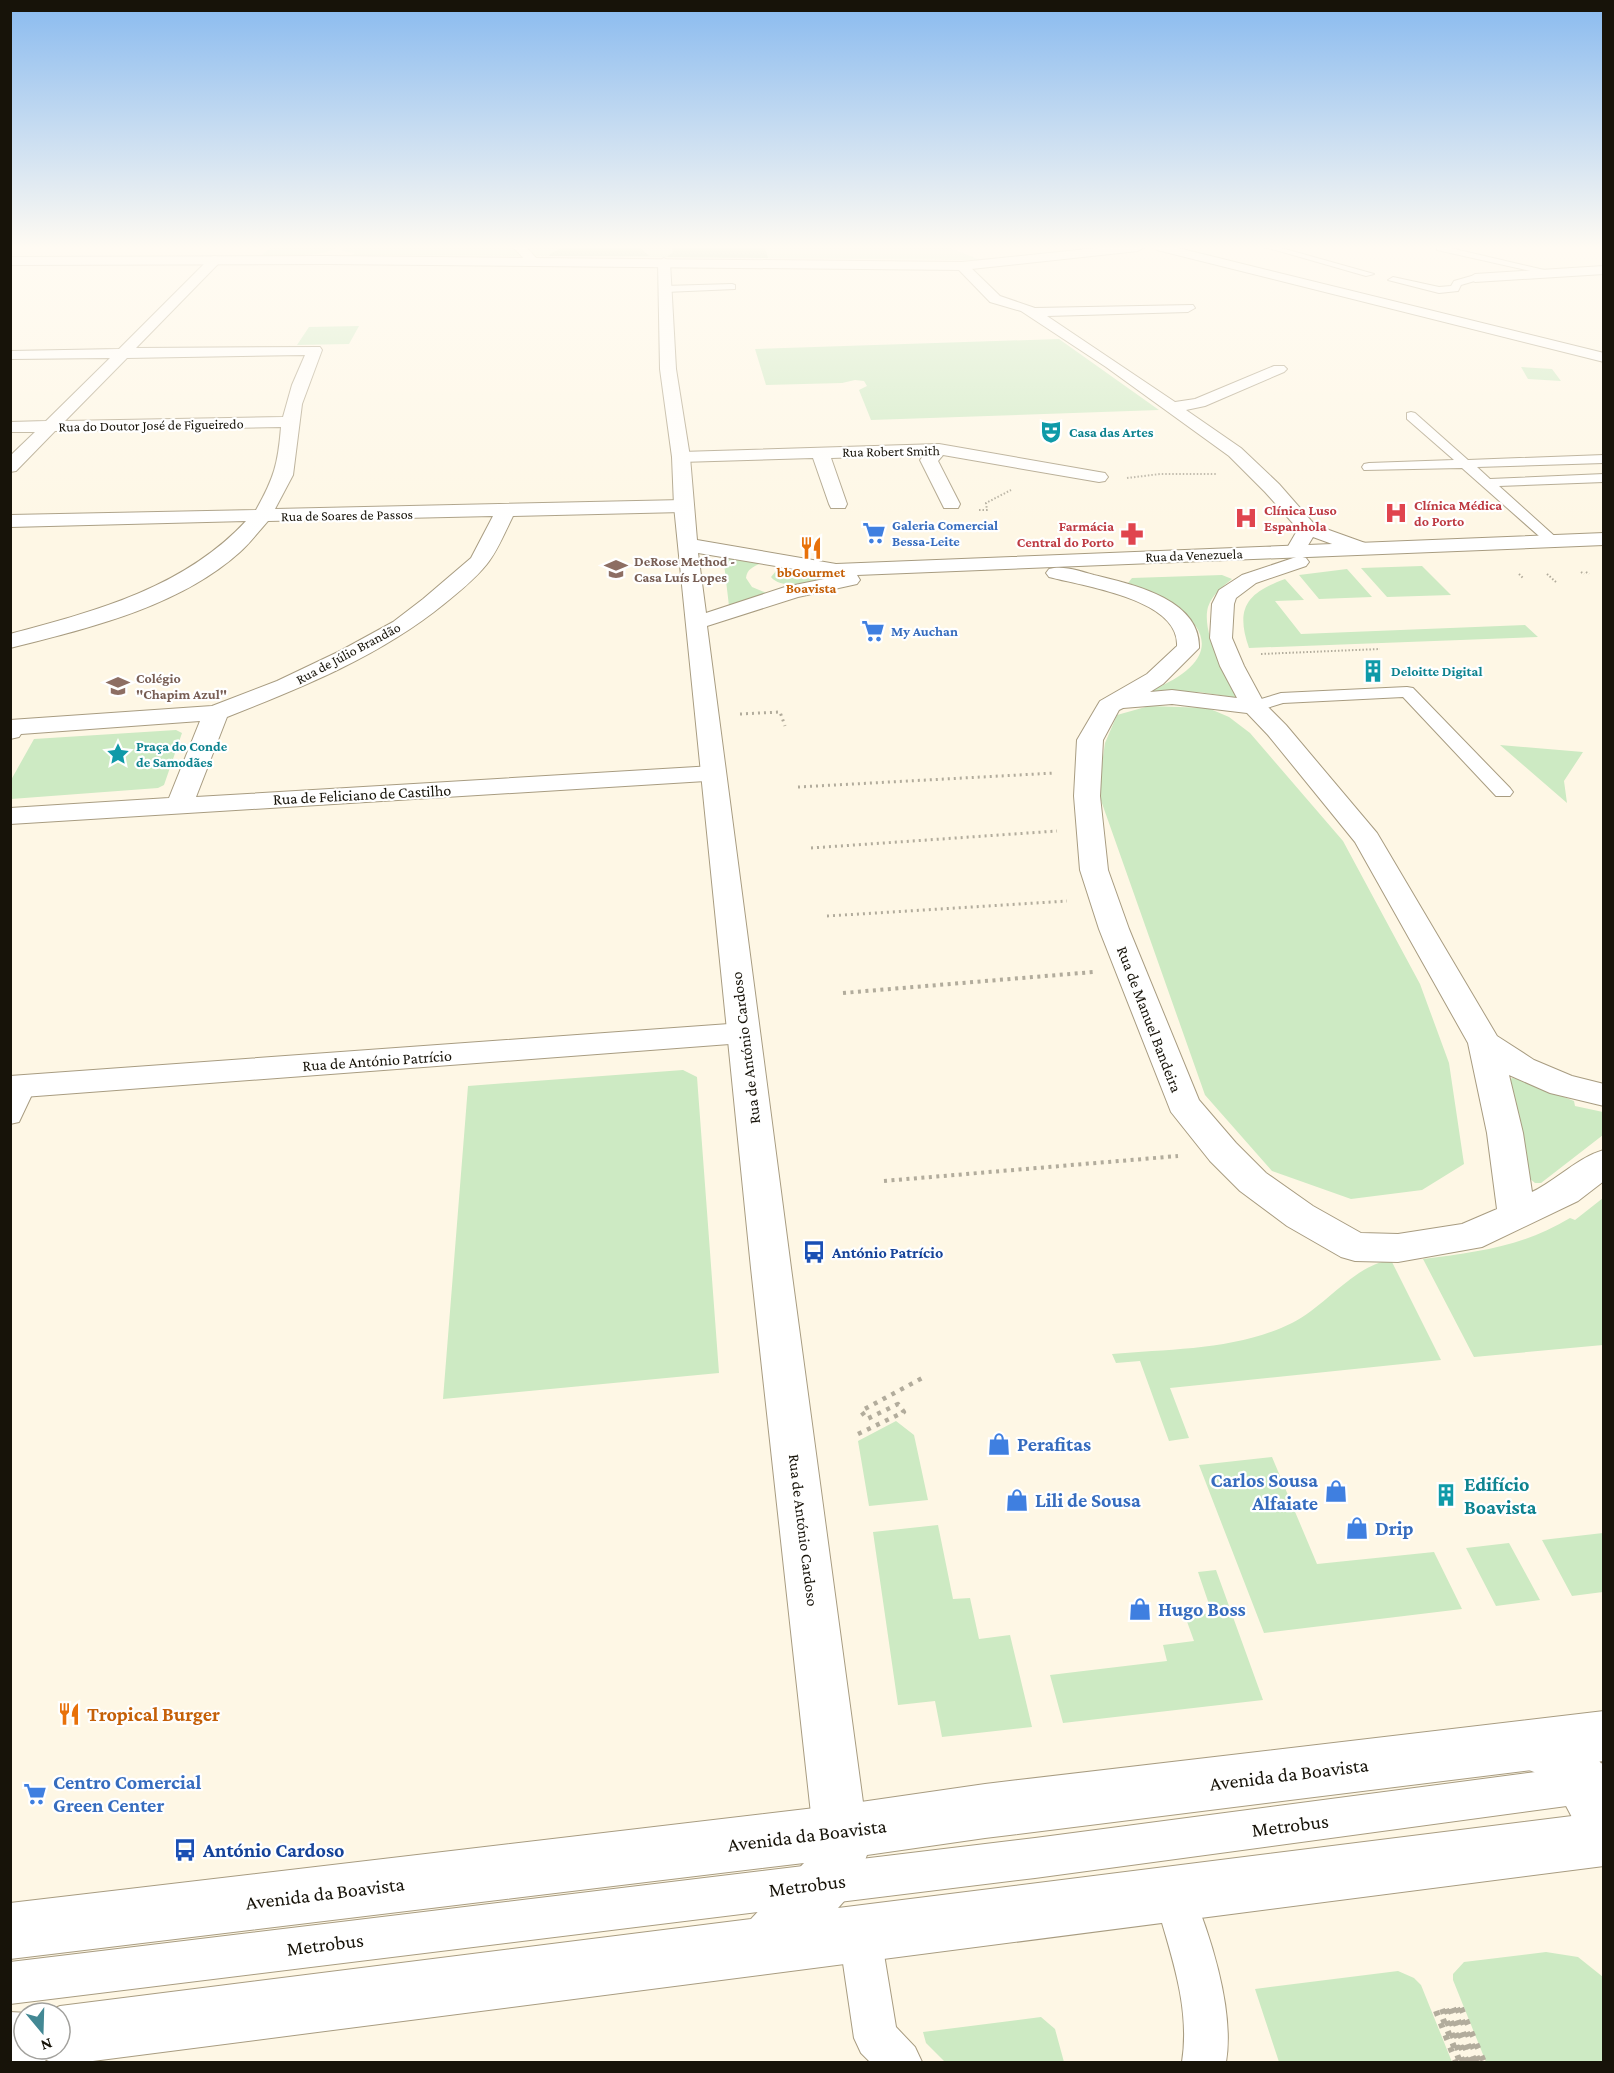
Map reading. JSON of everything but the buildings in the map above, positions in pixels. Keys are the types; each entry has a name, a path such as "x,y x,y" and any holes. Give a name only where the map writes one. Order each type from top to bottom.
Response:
{"main road":[{"path":"10,467 133,344"},
{"name":"Rua de António Cardoso","path":"667,344 675,426 681,457 682,506 706,716 840,1832 841,1850 835,1871 767,1944"},
{"path":"1079,344 1173,407 1234,452 1308,529 1361,548"},
{"path":"1498,344 1569,364"},
{"path":"1547,344 1604,358"},
{"path":"10,355 315,350 298,384 287,463 281,481 259,517 240,541 200,572 170,587 120,608 10,641"},
{"path":"1173,407 1199,403 1279,369"},
{"name":"Rua do Doutor José de Figueiredo","path":"10,427 291,422"},
{"path":"939,449 929,460 951,504"},
{"name":"Rua Robert Smith","path":"681,457 939,449 1100,477"},
{"path":"820,452 838,504"},
{"name":"Rua de Soares de Passos","path":"10,521 682,506"},
{"name":"Rua de Júlio Brandão","path":"216,713 285,686 348,657 401,627 456,584 478,561 494,537 505,511"},
{"path":"1308,529 1297,556 1249,579 1227,595 1223,604 1221,638 1254,708 1277,730 1367,839 1485,1043 1505,1132 1517,1216"},
{"name":"Rua da Venezuela","path":"696,623 793,592 841,580 1056,573 1297,556 1361,548 1604,539"},
{"name":"Rua da Venezuela","path":"688,545 836,570 1297,556 1604,552"},
{"name":"Rua da Venezuela","path":"785,561 762,568 760,580 793,592"},
{"name":"Rua de Manuel Bandeira","path":"1056,573 1114,585 1155,601 1178,620 1188,634 1188,648 1155,679 1109,706 1090,740 1087,796 1094,870 1130,969 1183,1104 1223,1152 1263,1189 1300,1216 1354,1247 1398,1248 1468,1237 1565,1192 1604,1162"},
{"path":"1120,701 1172,697 1254,708"},
{"path":"12,727 216,713 180,804"},
{"name":"Rua de Feliciano de Castilho","path":"10,816 180,804 713,774"},
{"name":"Rua de António Patrício","path":"17,1087 743,1034"},
{"path":"1485,1043 1522,1068 1562,1085 1604,1095"},
{"name":"Avenida da Boavista","path":"10,1931 840,1832 985,1811 1604,1736"},
{"path":"1530,1746 1567,1760 1597,1797"},
{"path":"72,2034 767,1944 860,1936 1604,1839"}],"lane":[{"path":"1411,416 1553,541"},
{"path":"1369,467 1604,459"},
{"path":"1487,483 1604,478"},
{"path":"1254,708 1281,698 1407,693 1503,792"},
{"path":"10,1116 17,1087"},
{"name":"Metrobus","path":"10,1983 824,1883 1597,1797"},
{"path":"1174,1895 1206,2017 1208,2046 1204,2062"},
{"path":"860,1936 876,2038 900,2062"}],"path":[{"path":"1100,477 1129,478 1160,474 1255,472"},
{"path":"986,504 987,510"},
{"path":"1519,574 1523,578"},
{"path":"1547,574 1556,582"},
{"path":"1228,655 1380,649"},
{"path":"706,716 780,712 785,726"},
{"path":"798,787 1089,771"},
{"path":"811,848 1090,829"},
{"path":"826,916 1104,899"},
{"path":"843,993 1130,969"},
{"path":"884,1181 1223,1152"},
{"path":"858,1434 904,1412 898,1404 867,1419 861,1411 926,1376"},
{"path":"1448,2009 1469,2062"},
{"path":"1448,2009 1469,2062"},
{"path":"1448,2009 1469,2062"}],"green space":[{"path":"298,344 349,344 349,344"},
{"path":"915,344 1066,344 1159,410 871,420 859,390 867,386 864,381 766,385 755,349"},
{"path":"1521,367 1552,369 1561,381 1528,379"},
{"path":"1324,554 1326,557 855,575 798,585 778,582 771,577 776,571 790,567"},
{"path":"723,555 761,563 749,570 746,578 752,587 769,594 729,606"},
{"path":"1422,566 1451,595 1387,597 1361,568"},
{"path":"1347,569 1372,597 1319,599 1299,575"},
{"path":"1222,575 1232,579 1212,599 1208,607 1208,629 1216,654 1239,698 1199,692 1149,691 1178,677 1195,662 1202,647 1199,632 1189,618 1173,605 1128,583 1132,578"},
{"path":"1285,579 1304,600 1275,601 1301,634 1525,625 1538,637 1249,648 1243,622 1248,604 1261,590"},
{"path":"1149,706 1208,708 1229,717 1250,733 1343,841 1420,984 1449,1063 1464,1164 1422,1190 1351,1199 1272,1171 1205,1095 1098,792 1105,743 1117,715"},
{"path":"176,730 182,733 164,785 158,788 11,799 11,780 34,739"},
{"path":"1500,745 1583,752 1564,781 1567,803"},
{"path":"683,1070 697,1077 719,1373 443,1399 468,1086"},
{"path":"1512,1078 1574,1101 1575,1106 1603,1112 1603,1135 1541,1183 1535,1183 1529,1178 1508,1081"},
{"path":"1603,1198 1603,1345 1474,1357 1423,1259 1481,1251 1517,1242 1570,1218 1575,1220"},
{"path":"1391,1260 1441,1360 1170,1388 1189,1438 1169,1441 1140,1361 1116,1363 1112,1354 1204,1347 1250,1339 1271,1332 1304,1316 1365,1270 1378,1263"},
{"path":"896,1421 914,1435 928,1500 869,1506 858,1441"},
{"path":"1272,1457 1317,1564 1434,1552 1462,1609 1264,1633 1199,1465"},
{"path":"938,1525 953,1599 970,1598 979,1639 1010,1635 1032,1727 942,1737 935,1701 898,1705 873,1532"},
{"path":"1603,1533 1603,1592 1572,1596 1542,1540"},
{"path":"1509,1543 1540,1600 1496,1606 1466,1548"},
{"path":"1216,1570 1263,1700 1063,1723 1050,1675 1167,1661 1163,1645 1194,1641 1185,1616 1212,1613 1198,1572"},
{"path":"1546,1952 1578,1957 1603,1977 1603,2062 1486,2062 1453,1980 1453,1974 1464,1962"},
{"path":"1398,1971 1414,1978 1421,1985 1452,2062 1279,2062 1255,1989"},
{"path":"1041,2017 1055,2029 1064,2062 945,2062 926,2043 923,2032"}],"place":[{"name":"Casa das Artes","path":"1051,432"},
{"name":"Clínica Médica do Porto","path":"1396,513"},
{"name":"Clínica Luso Espanhola","path":"1246,518"},
{"name":"Galeria Comercial Bessa-Leite","path":"874,533"},
{"name":"Farmácia Central do Porto","path":"1132,534"},
{"name":"bbGourmet Boavista","path":"811,548"},
{"name":"DeRose Method - Casa Luís Lopes","path":"616,569"},
{"name":"My Auchan","path":"873,631"},
{"name":"Deloitte Digital","path":"1373,671"},
{"name":"Colégio \"Chapim Azul\"","path":"118,686"},
{"name":"Praça do Conde de Samodães","path":"118,754"},
{"name":"António Patrício","path":"814,1252"},
{"name":"Perafitas","path":"999,1444"},
{"name":"Carlos Sousa Alfaiate","path":"1336,1491"},
{"name":"Edifício Boavista","path":"1446,1495"},
{"name":"Lili de Sousa","path":"1017,1500"},
{"name":"Drip","path":"1357,1528"},
{"name":"Hugo Boss","path":"1140,1609"},
{"name":"Tropical Burger","path":"69,1714"},
{"name":"Centro Comercial Green Center","path":"35,1794"},
{"name":"António Cardoso","path":"185,1850"}]}
